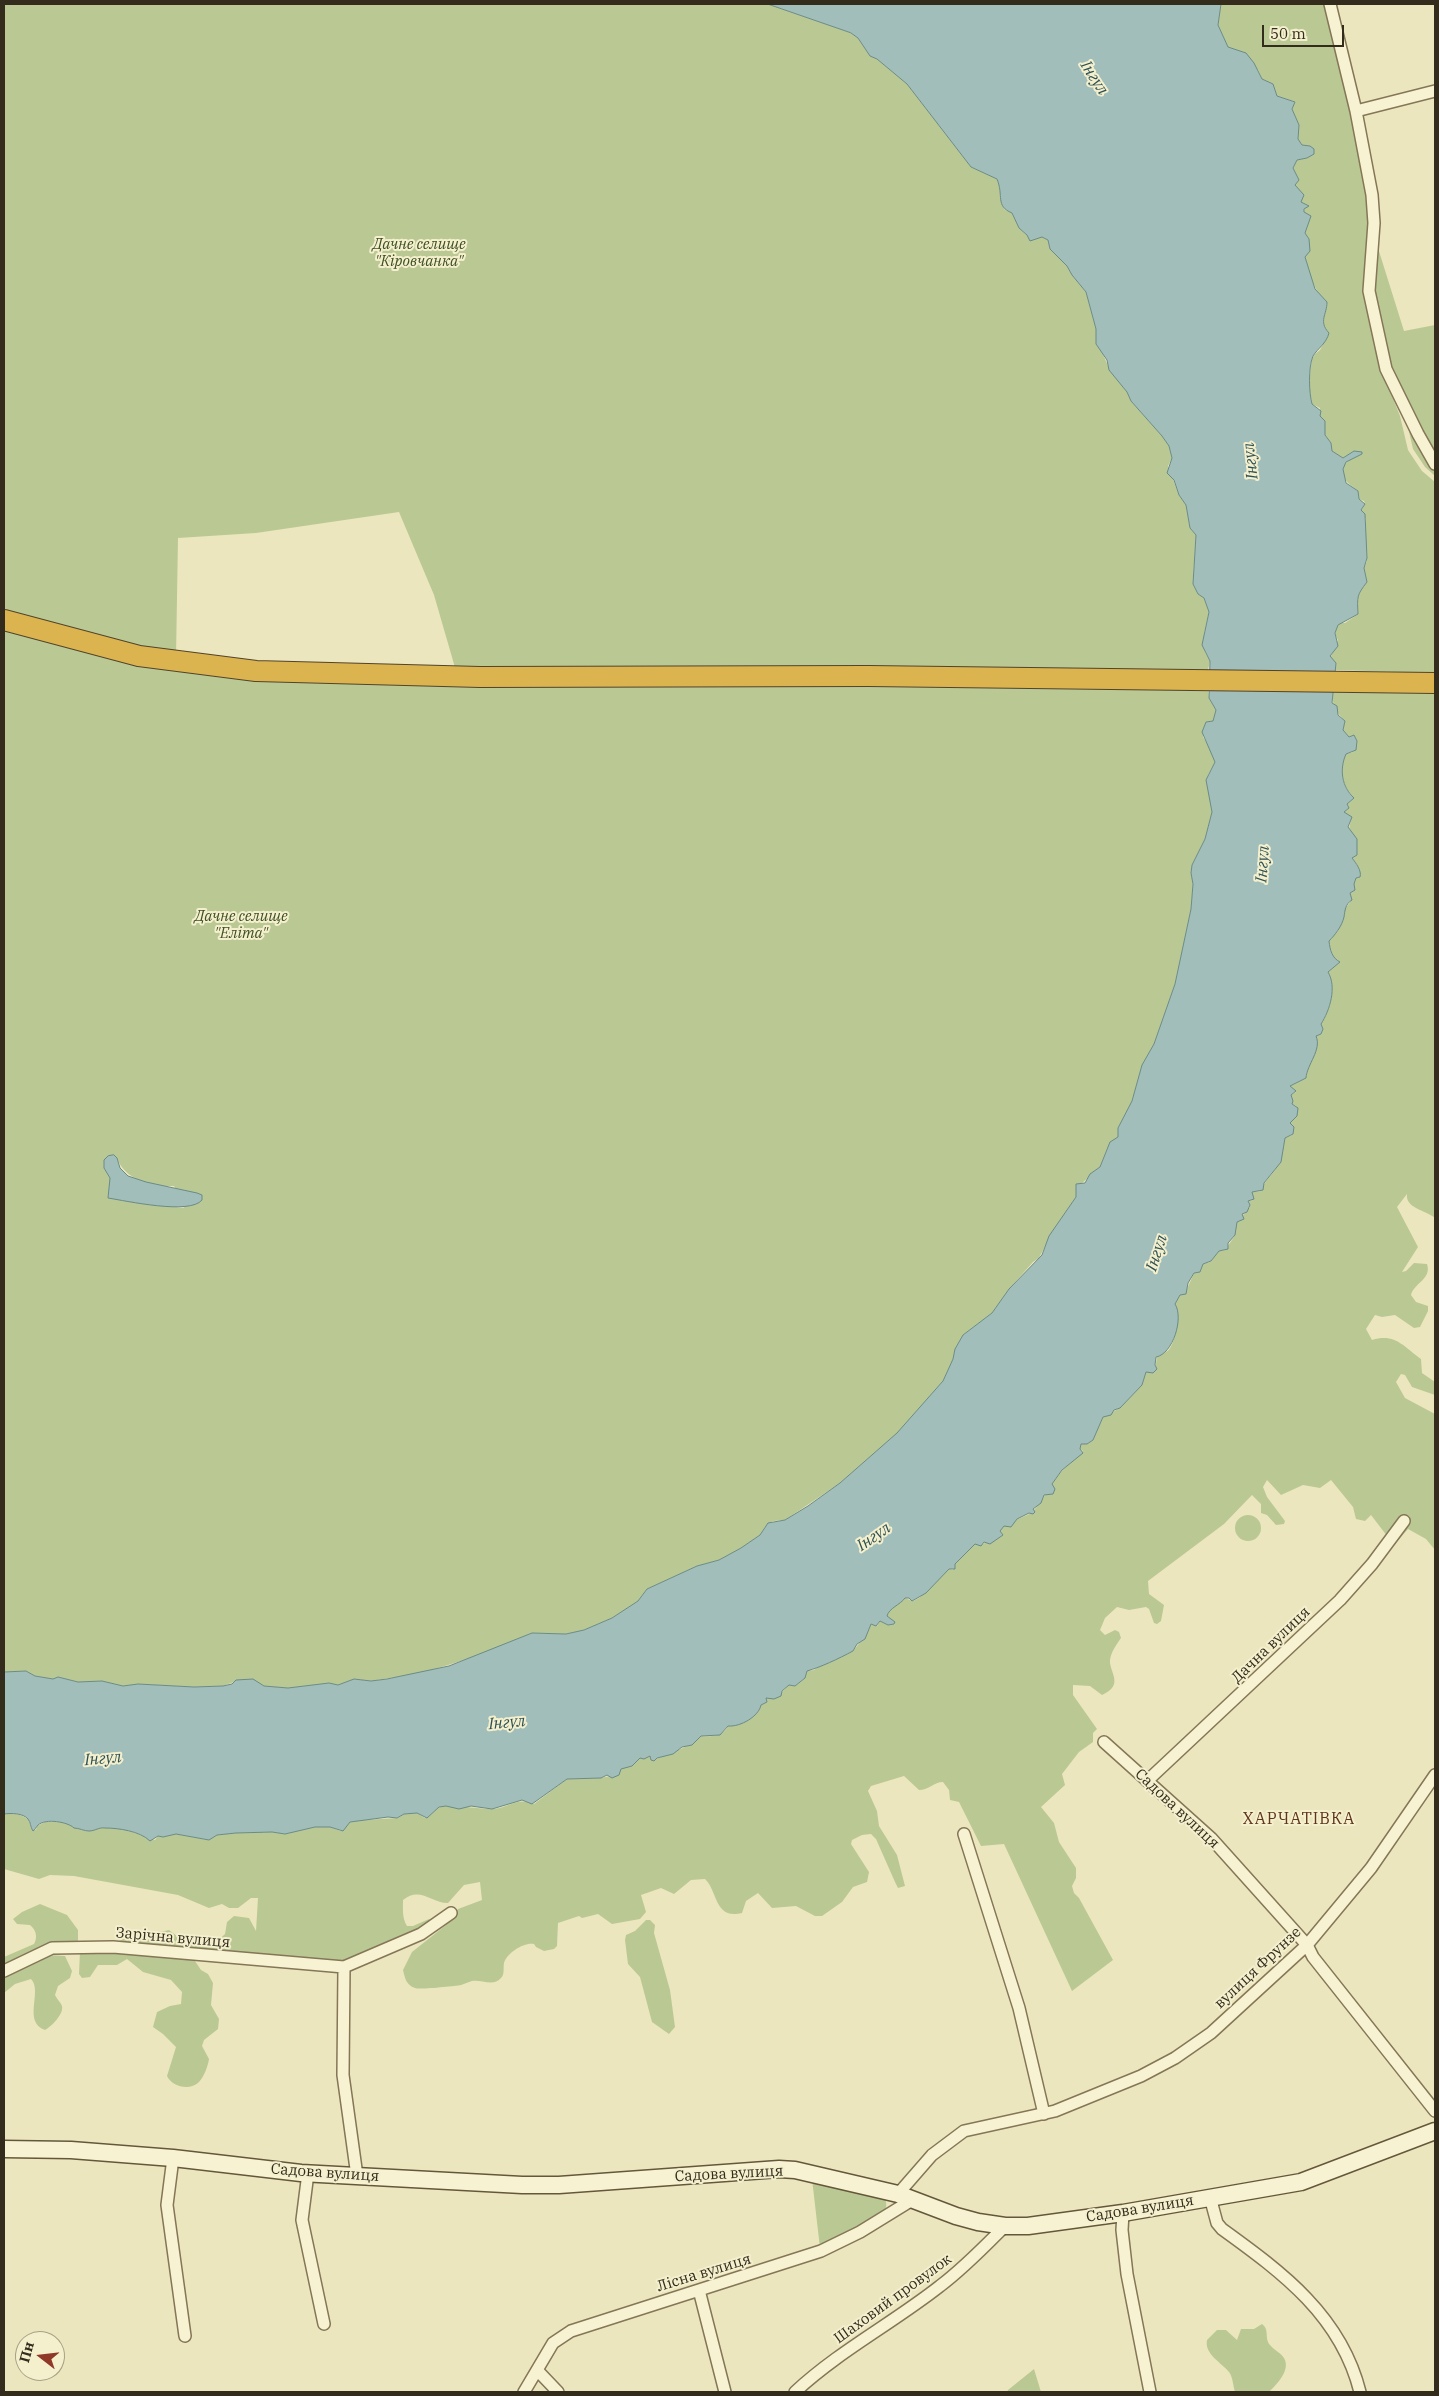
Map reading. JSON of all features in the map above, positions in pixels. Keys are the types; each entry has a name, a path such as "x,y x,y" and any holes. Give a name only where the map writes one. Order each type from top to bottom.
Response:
{"highway":[{"path":"4,620 139,656 256,671 490,677 868,676 1435,683"}],"street":[{"path":"1330,4 1356,111 1372,195 1374,223 1369,291 1386,370 1435,464"},
{"path":"1356,111 1435,91"},
{"name":"Дачна вулиця","path":"1147,1781 1340,1600 1372,1564 1404,1521"},
{"name":"Садова вулиця","path":"1104,1742 1211,1838 1306,1945 1313,1957 1435,2111"},
{"name":"вулиця Фрунзе","path":"905,2197 932,2155 964,2131 1044,2114 1141,2076 1175,2058 1211,2033 1306,1945 1371,1868 1435,1774"},
{"path":"964,1834 1019,2008 1044,2114"},
{"name":"Зарічна вулиця","path":"4,1971 52,1948 113,1947 344,1967 421,1934 451,1913"},
{"path":"344,1967 343,2075 357,2176"},
{"name":"Садова вулиця","path":"4,2149 71,2150 173,2158 308,2174 559,2185 778,2169 795,2170 905,2197 978,2222 1004,2226 1028,2226 1123,2213 1301,2182 1435,2131"},
{"path":"173,2158 168,2205 185,2336"},
{"path":"308,2174 302,2220 324,2324"},
{"name":"Лісна вулиця","path":"524,2392 553,2343 571,2331 821,2251 860,2232 905,2197"},
{"path":"1210,2197 1217,2223 1222,2229 1275,2269 1320,2312 1350,2360 1360,2392"},
{"path":"1123,2213 1122,2230 1127,2274 1150,2392"},
{"name":"Шаховий провулок","path":"795,2392 830,2364 940,2286 976,2255 1004,2226"},
{"path":"699,2290 725,2392"},
{"path":"538,2370 558,2392"}],"green space":[{"name":"Дачне селище \"Кіровчанка\"","path":"4,4 768,4 851,33 858,38 870,56 877,59 907,84 971,167 997,179 1003,207 1012,213 1019,228 1029,237 1042,237 1048,240 1050,249 1067,266 1086,292 1096,329 1096,344 1131,401 1169,446 1172,458 1168,466 1179,495 1186,505 1190,528 1196,535 1193,579 1194,586 1198,594 1204,598 1209,612 1204,634 1205,652 1210,661 1208,670 456,671 434,595 399,512 256,533 178,538 176,658 4,614"},
{"path":"1221,4 1325,4 1342,66 1369,195 1370,245 1384,376 1400,416 1408,450 1422,471 1435,482 1435,673 1335,670 1336,663 1330,658 1338,640 1336,634 1337,627 1340,623 1345,623 1358,614 1358,596 1367,582 1364,568 1367,561 1366,519 1361,511 1365,504 1364,501 1359,499 1358,491 1351,486 1343,474 1344,465 1354,451 1343,458 1332,451 1331,443 1325,435 1325,421 1320,417 1320,408 1312,404 1308,387 1312,359 1320,350 1329,333 1323,322 1327,302 1318,293 1311,279 1305,257 1309,239 1305,233 1309,219 1304,212 1305,207 1301,202 1301,194 1295,185 1298,178 1293,168 1297,160 1307,158 1310,146 1302,145 1298,139 1299,125 1292,109 1295,102 1277,96 1273,84 1262,79 1258,70 1228,48 1218,25"},
{"path":"1378,248 1404,331 1435,325 1435,476 1425,467 1413,449 1407,423 1394,393 1373,281"},
{"name":"Дачне селище \"Еліта\"","path":"4,627 137,662 1208,688 1209,698 1216,710 1213,721 1206,722 1203,737 1211,749 1215,762 1208,775 1212,812 1205,839 1192,865 1191,909 1175,984 1154,1044 1142,1065 1132,1101 1118,1128 1118,1137 1107,1149 1100,1167 1081,1184 1076,1197 1053,1231 1039,1258 1033,1262 1009,1289 992,1313 963,1335 955,1349 953,1359 943,1381 898,1433 840,1483 785,1520 773,1521 765,1527 760,1535 741,1548 719,1560 697,1566 647,1589 638,1601 612,1618 584,1630 566,1634 532,1633 477,1656 422,1673 371,1681 354,1679 338,1685 329,1683 288,1688 264,1686 239,1680 223,1686 194,1687 138,1684 123,1686 102,1681 78,1682 58,1677 53,1679 35,1676 26,1671 4,1672","holes":["117,1158 126,1172 140,1181 174,1186 184,1208 123,1200 110,1183 111,1178 104,1168"]},
{"path":"1333,689 1435,692 1435,1218 1412,1206 1407,1199 1407,1194 1397,1207 1418,1247 1402,1272 1406,1271 1414,1263 1427,1264 1428,1269 1425,1277 1415,1287 1411,1295 1416,1302 1428,1306 1428,1311 1420,1327 1414,1328 1395,1315 1382,1317 1375,1315 1366,1329 1372,1340 1387,1338 1404,1345 1421,1359 1422,1373 1435,1382 1435,1395 1412,1387 1405,1375 1401,1374 1396,1382 1405,1398 1435,1414 1435,1550 1426,1539 1408,1529 1394,1545 1371,1515 1365,1521 1356,1519 1353,1507 1331,1480 1320,1488 1303,1485 1281,1495 1267,1480 1263,1487 1267,1497 1285,1521 1284,1524 1276,1525 1267,1515 1261,1513 1261,1504 1252,1495 1224,1524 1148,1581 1149,1594 1164,1605 1161,1621 1157,1624 1154,1623 1149,1609 1146,1607 1129,1610 1117,1607 1105,1618 1100,1630 1105,1635 1115,1630 1119,1632 1121,1638 1110,1660 1114,1678 1113,1687 1102,1695 1090,1686 1073,1685 1073,1695 1097,1729 1093,1733 1093,1742 1079,1752 1062,1774 1065,1785 1041,1807 1054,1823 1059,1842 1076,1868 1076,1878 1072,1886 1074,1893 1079,1898 1113,1960 1072,1991 1004,1844 981,1846 959,1802 950,1800 949,1790 943,1782 919,1790 904,1776 871,1786 868,1791 877,1811 879,1826 897,1855 905,1886 898,1888 876,1839 871,1834 862,1835 852,1840 851,1844 869,1872 867,1882 853,1887 842,1902 822,1916 815,1916 796,1906 772,1908 758,1893 746,1901 742,1913 733,1914 721,1908 705,1879 691,1880 674,1894 661,1888 641,1895 646,1912 640,1919 612,1924 598,1914 582,1918 579,1916 558,1923 557,1946 554,1949 544,1951 534,1944 530,1944 516,1949 506,1959 502,1976 498,1981 471,1981 461,1985 430,1988 412,1987 406,1981 403,1970 412,1952 446,1925 458,1909 482,1900 480,1882 464,1885 448,1903 420,1895 409,1896 403,1900 404,1917 407,1926 413,1926 429,1919 433,1922 431,1929 368,1950 348,1963 186,1959 195,1961 201,1970 208,1974 213,1983 211,2005 219,2019 218,2029 204,2040 202,2046 209,2059 201,2080 195,2085 186,2087 177,2085 169,2080 167,2076 176,2047 153,2027 157,2012 170,2006 181,2004 182,1992 171,1980 143,1972 127,1959 117,1965 98,1965 90,1977 82,1978 79,1974 80,1951 94,1942 110,1943 134,1934 169,1930 182,1940 194,1936 208,1945 213,1945 225,1934 227,1922 234,1916 249,1918 256,1931 258,1898 251,1898 238,1908 229,1908 222,1904 209,1908 178,1895 74,1876 50,1875 39,1879 4,1869 4,1814 14,1813 23,1816 29,1820 31,1828 36,1830 37,1826 45,1822 63,1822 86,1831 106,1827 124,1829 155,1840 158,1836 163,1837 176,1834 208,1840 217,1835 236,1833 272,1832 285,1834 315,1827 330,1827 341,1831 350,1822 398,1818 404,1814 417,1813 425,1818 438,1808 445,1806 494,1809 518,1802 534,1804 567,1779 610,1776 623,1768 632,1766 640,1758 650,1756 656,1759 685,1747 701,1736 720,1734 728,1726 753,1717 757,1714 761,1705 767,1702 766,1698 778,1696 789,1685 795,1686 804,1679 807,1671 814,1670 853,1651 866,1635 871,1624 877,1626 880,1621 888,1625 895,1624 887,1616 892,1608 905,1598 913,1601 919,1598 949,1569 953,1570 954,1564 975,1544 981,1545 1003,1535 1000,1531 1002,1528 1010,1522 1032,1512 1063,1469 1083,1451 1080,1449 1081,1443 1087,1444 1093,1440 1103,1417 1120,1408 1142,1385 1146,1372 1155,1371 1157,1357 1169,1349 1174,1339 1177,1326 1175,1304 1180,1295 1187,1289 1194,1273 1200,1272 1203,1264 1210,1262 1219,1251 1225,1250 1234,1237 1237,1222 1250,1207 1248,1201 1253,1200 1252,1192 1261,1191 1278,1165 1285,1138 1292,1135 1290,1121 1297,1116 1296,1106 1292,1104 1291,1095 1296,1092 1290,1086 1306,1078 1315,1047 1316,1036 1321,1034 1323,1029 1321,1024 1330,1005 1332,984 1328,972 1340,962 1332,953 1329,941 1338,931 1344,910 1351,901 1350,893 1356,878 1359,878 1358,867 1352,858 1357,854 1356,839 1349,829 1351,819 1344,812 1349,808 1347,804 1354,798 1344,783 1342,772 1346,754 1353,752 1357,741 1354,735 1349,737 1343,730 1345,721 1334,707"},
{"path":"1248,1515 1257,1519 1261,1528 1257,1537 1248,1541 1239,1537 1235,1528 1239,1519"},
{"path":"40,1904 67,1915 78,1930 78,1942 49,1955 65,1956 72,1971 70,1978 58,1986 55,1995 62,2006 61,2013 54,2023 45,2030 38,2026 35,2020 35,1991 31,1979 15,1984 4,1993 4,1957 34,1944 36,1939 35,1931 30,1925 17,1924 13,1919 22,1912"},
{"path":"646,1920 650,1920 655,1925 654,1933 670,1990 675,2027 669,2034 652,2022 640,1977 628,1964 626,1935 635,1931"},
{"path":"812,2179 885,2198 886,2208 882,2214 820,2248"},
{"path":"1262,2324 1266,2329 1268,2342 1284,2358 1286,2367 1279,2381 1269,2392 1235,2392 1230,2374 1208,2350 1207,2340 1217,2330 1226,2330 1237,2340 1241,2329 1254,2329"},
{"path":"1034,2369 1041,2392 1007,2392 1008,2390"}],"water":[{"name":"Інгул","path":"768,4 1221,4 1218,25 1228,47 1246,53 1254,63 1262,79 1273,84 1277,96 1295,102 1292,109 1299,125 1298,139 1302,145 1310,146 1314,149 1314,154 1297,160 1293,168 1299,180 1295,185 1304,195 1301,202 1309,206 1304,209 1304,212 1311,216 1305,233 1309,239 1310,251 1305,257 1315,289 1327,302 1324,325 1329,333 1311,361 1311,399 1312,404 1321,411 1320,416 1325,421 1325,435 1331,443 1332,451 1343,458 1354,451 1362,452 1362,454 1346,462 1343,469 1346,483 1358,491 1359,499 1365,504 1361,510 1365,514 1367,558 1364,568 1367,582 1358,596 1358,614 1338,625 1335,633 1338,646 1330,656 1336,663 1332,703 1337,706 1338,715 1345,721 1343,730 1349,737 1354,735 1357,741 1356,750 1346,754 1342,772 1344,783 1354,798 1347,804 1349,808 1344,812 1352,817 1348,827 1357,839 1357,855 1352,858 1358,867 1360,877 1356,878 1355,890 1350,893 1352,900 1345,910 1342,924 1329,941 1332,953 1340,962 1328,972 1332,984 1331,998 1321,1024 1323,1029 1321,1034 1316,1036 1316,1052 1306,1078 1290,1086 1296,1091 1291,1095 1292,1104 1298,1108 1297,1116 1290,1123 1294,1127 1293,1134 1285,1138 1281,1162 1264,1183 1263,1190 1252,1192 1254,1199 1248,1201 1250,1205 1247,1212 1242,1214 1244,1219 1237,1222 1235,1235 1228,1243 1228,1249 1219,1251 1211,1261 1203,1264 1200,1272 1194,1273 1188,1283 1186,1294 1180,1295 1175,1304 1178,1318 1175,1335 1167,1349 1156,1357 1155,1365 1157,1369 1153,1373 1146,1372 1142,1385 1120,1408 1114,1410 1111,1415 1103,1417 1093,1440 1087,1444 1081,1444 1080,1449 1083,1453 1062,1470 1052,1484 1055,1489 1053,1494 1044,1495 1041,1503 1033,1509 1035,1512 1033,1514 1029,1513 1017,1519 1011,1527 1004,1526 1000,1531 1003,1535 990,1544 984,1542 981,1546 975,1544 955,1564 955,1569 949,1569 926,1593 912,1601 909,1598 905,1598 888,1613 887,1616 895,1622 894,1624 888,1625 880,1621 876,1626 871,1624 865,1639 857,1644 853,1651 807,1671 805,1678 795,1686 789,1685 782,1691 781,1696 774,1699 766,1698 767,1702 761,1705 757,1713 744,1723 728,1726 720,1735 701,1736 692,1745 682,1747 673,1754 657,1758 654,1761 651,1760 650,1756 644,1759 640,1758 632,1766 621,1769 619,1775 612,1778 607,1775 601,1778 567,1779 532,1804 522,1800 492,1809 471,1806 459,1809 446,1806 439,1807 427,1818 417,1813 404,1814 397,1818 388,1817 350,1822 343,1831 330,1827 315,1827 285,1834 272,1832 217,1835 209,1840 176,1834 163,1837 158,1836 150,1841 135,1832 122,1829 103,1828 87,1831 51,1821 38,1825 33,1831 26,1817 17,1814 4,1814 4,1672 26,1671 35,1676 53,1679 58,1677 78,1682 102,1681 123,1686 138,1684 194,1687 223,1686 232,1684 236,1680 253,1679 264,1686 288,1688 329,1683 338,1685 354,1679 371,1681 387,1679 449,1666 532,1633 566,1634 584,1630 612,1618 638,1601 647,1589 697,1566 719,1560 760,1535 768,1523 785,1520 808,1506 840,1483 897,1433 943,1381 953,1359 955,1349 963,1335 992,1313 1009,1289 1042,1255 1049,1236 1076,1197 1076,1184 1085,1183 1090,1174 1100,1167 1110,1142 1118,1137 1118,1128 1132,1101 1142,1065 1154,1044 1175,984 1191,909 1192,865 1205,839 1212,812 1206,780 1215,762 1202,732 1206,722 1213,721 1216,710 1209,698 1210,661 1202,645 1209,612 1204,598 1198,594 1193,584 1196,535 1190,528 1186,505 1179,495 1174,480 1167,473 1172,458 1169,446 1131,401 1127,392 1109,370 1107,360 1096,344 1096,329 1086,292 1067,266 1050,249 1048,240 1042,237 1030,241 1027,235 1019,228 1012,213 1003,207 997,179 971,167 907,84 877,59 870,56 858,38 851,33"},
{"path":"114,1155 120,1168 128,1176 146,1182 197,1193 202,1195 202,1200 195,1204 172,1207 108,1198 110,1178 104,1168 104,1160 108,1156"}],"district":[{"name":"ХАРЧАТІВКА","path":"1299,1819"}]}
